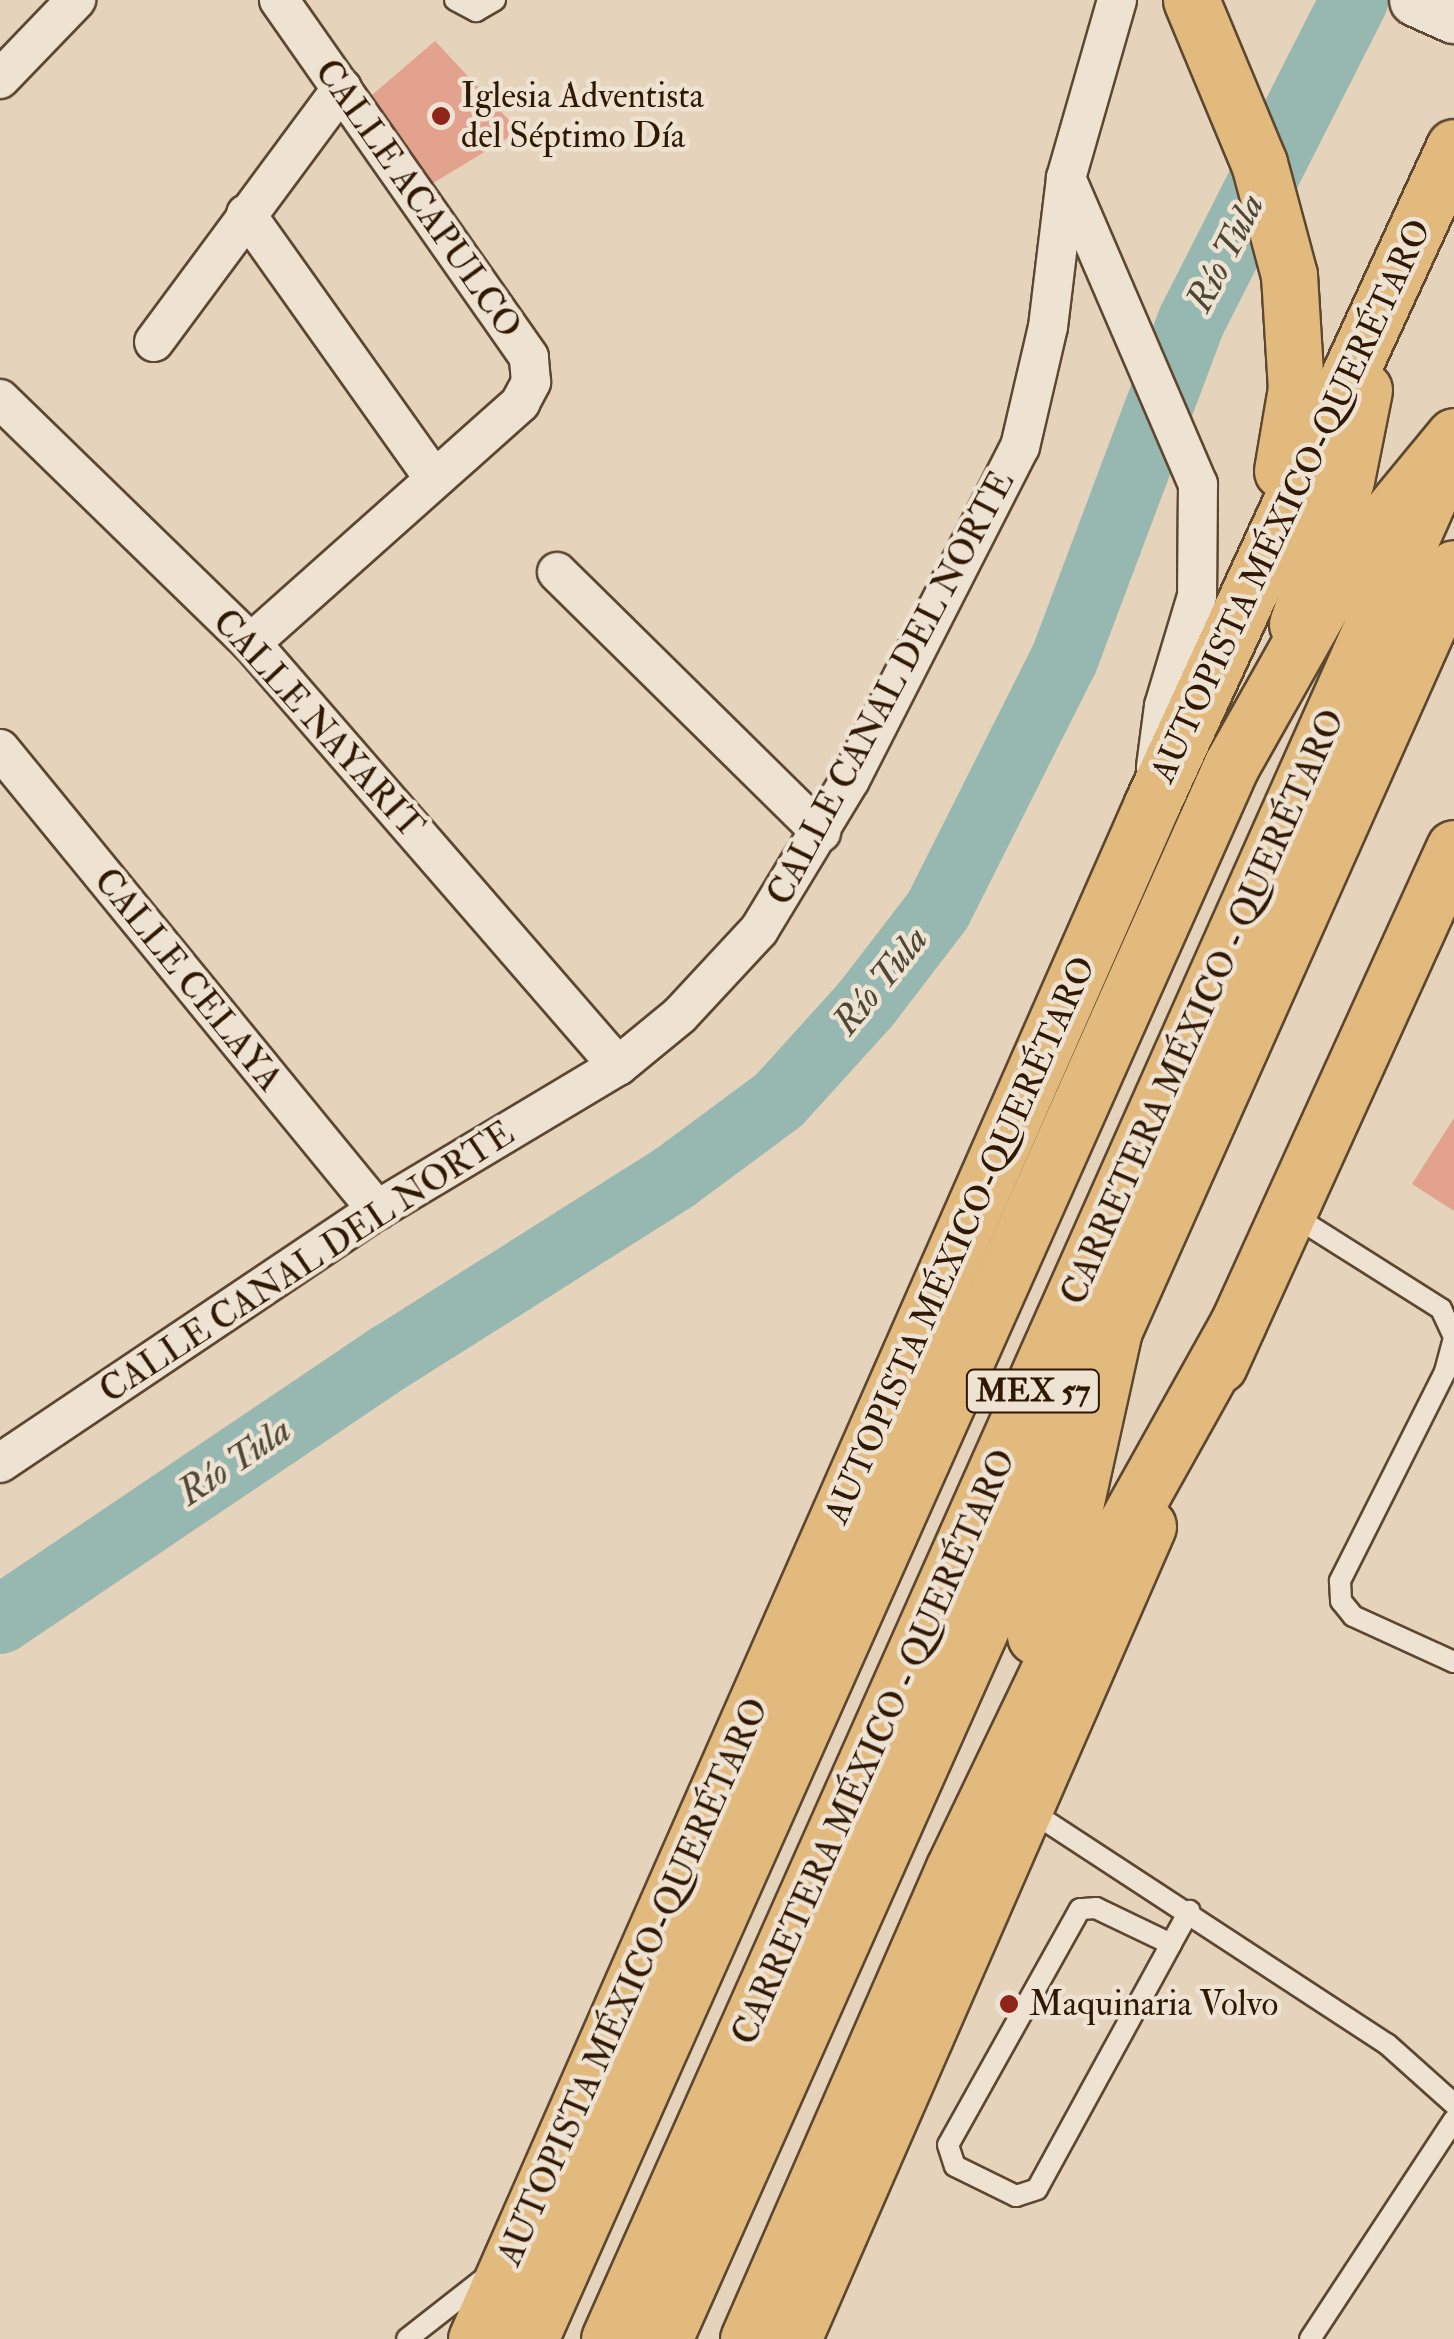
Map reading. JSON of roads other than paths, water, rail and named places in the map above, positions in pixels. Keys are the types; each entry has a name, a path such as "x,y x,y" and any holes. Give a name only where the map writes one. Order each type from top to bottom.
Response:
{"main road":[{"path":"1416,0 1454,17"},
{"path":"1202,23 1259,163 1289,274 1296,388 1270,542"},
{"name":"AUTOPISTA MÉXICO-QUERÉTARO","path":"476,2339 1152,804 1454,146"},
{"path":"530,2339 1274,681 1346,480 1381,304"},
{"path":"1274,681 1348,564 1454,439"},
{"name":"CARRETERA MÉXICO - QUERÉTARO","path":"609,2339 1454,439"},
{"name":"CARRETERA MÉXICO - QUERÉTARO","path":"664,2339 1454,568"},
{"path":"793,2339 1238,1322 1450,862"},
{"path":"748,2339 953,1870 1076,1612 1238,1322"},
{"path":"953,1870 1076,1506 1114,1325"},
{"path":"502,2339 528,2284 535,2204"}],"street":[{"path":"0,80 76,0"},
{"name":"CALLE ACAPULCO","path":"251,644 433,477 520,404 530,382 529,357 279,0"},
{"name":"CALLE CANAL DEL NORTE","path":"0,1463 377,1210 618,1066 726,970 821,832 1020,447 1048,327 1066,178 1117,0"},
{"path":"154,342 342,88"},
{"path":"1066,178 1105,256 1198,484 1197,596 1164,706 1152,804"},
{"path":"246,214 433,477"},
{"name":"CALLE NAYARIT","path":"0,399 251,644 618,1066"},
{"path":"557,572 821,832"},
{"name":"CALLE CELAYA","path":"0,749 377,1210"}],"lane":[{"path":"455,0 476,11 495,0"},
{"path":"1289,1212 1441,1309 1454,1338 1445,1372 1340,1581 1340,1601 1353,1616 1454,1662"},
{"path":"1024,1807 1189,1911 1387,2044 1454,2104"},
{"path":"1171,1944 1096,1908 1080,1909 948,2145 955,2166 1016,2196 1037,2189 1171,1944 1189,1911"},
{"path":"1310,2339 1454,2120"},
{"path":"407,2339 512,2257"}],"waterway":[{"name":"Río Tula","path":"0,1620 392,1356 675,1177 779,1100 866,1004 938,910 1064,660 1192,320 1354,0"}],"place":[{"name":"Iglesia Adventista del Séptimo Día","path":"441,116"},
{"name":"Maquinaria Volvo","path":"1009,2004"}]}
